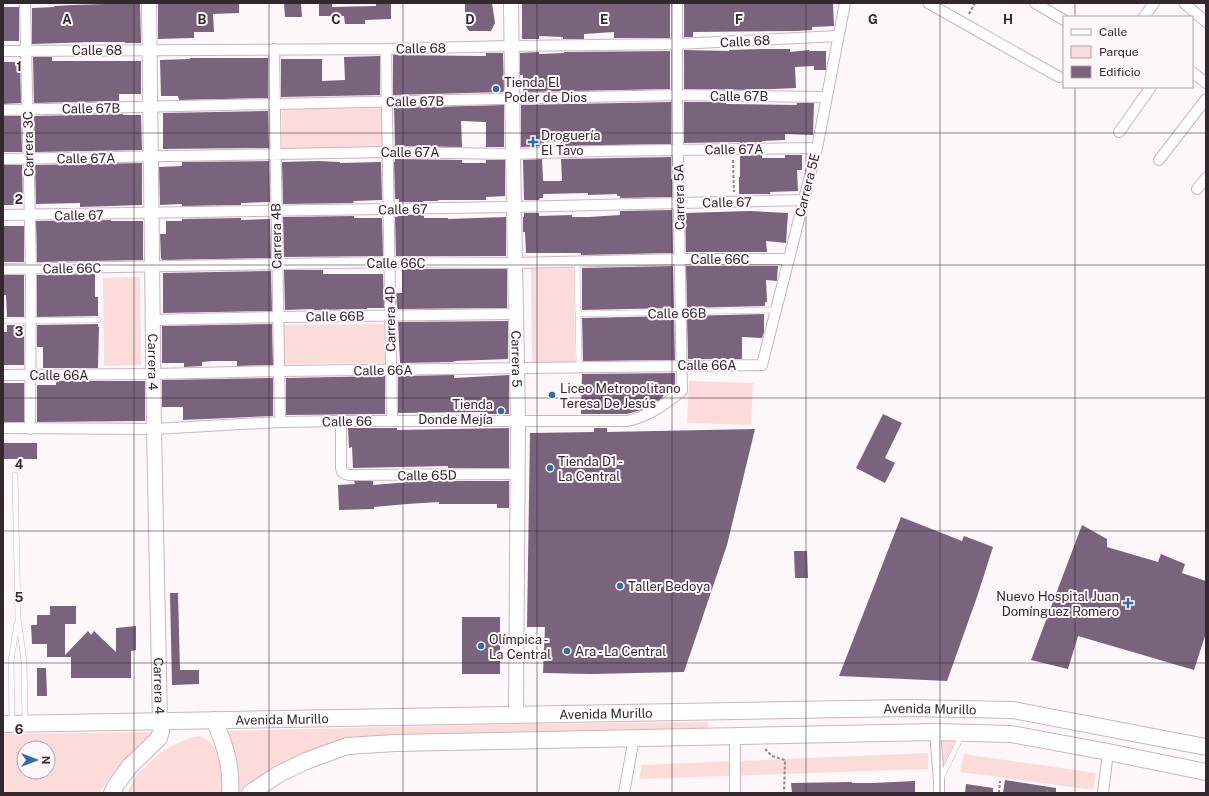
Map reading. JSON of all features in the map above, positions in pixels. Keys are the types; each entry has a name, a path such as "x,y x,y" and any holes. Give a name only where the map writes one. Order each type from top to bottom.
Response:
{"main road":[{"name":"Avenida Murillo","path":"13,724 901,708 1013,710 1206,747"},
{"path":"714,711 714,736"},
{"path":"214,720 228,756 230,793"},
{"path":"112,793 130,766 159,738 161,731 160,722"},
{"name":"Avenida Murillo","path":"250,793 279,774 306,761 347,746 395,743 735,735 935,732 1011,734 1206,772"}],"street":[{"name":"Carrera 3C","path":"25,3 31,268 30,428"},
{"name":"Carrera 4","path":"148,3 160,722"},
{"name":"Carrera 5","path":"511,3 512,154 518,368 516,714"},
{"name":"Carrera 5A","path":"677,3 682,391"},
{"name":"Carrera 5E","path":"762,365 817,148 845,3"},
{"path":"928,3 1059,77"},
{"path":"1036,3 1063,19"},
{"path":"1145,16 1154,3"},
{"path":"1184,3 1206,22"},
{"name":"Calle 68","path":"3,50 148,51 386,49 677,44 838,36"},
{"name":"Carrera 4B","path":"274,49 280,422"},
{"name":"Carrera 4D","path":"386,49 392,421"},
{"path":"1193,73 1206,83"},
{"path":"1119,132 1150,88"},
{"name":"Calle 67B","path":"3,110 677,95 826,97"},
{"path":"1159,160 1206,99"},
{"name":"Calle 67A","path":"3,159 388,152 512,154 678,149 817,148"},
{"path":"1197,190 1206,178"},
{"name":"Calle 67","path":"3,215 151,214 804,200"},
{"name":"Calle 66C","path":"3,269 390,262 516,263 681,259 789,259"},
{"name":"Calle 66B","path":"153,320 517,314"},
{"name":"Calle 66A","path":"3,375 762,365"},
{"name":"Calle 66","path":"3,428 154,428 280,422 341,421 628,420 638,418 659,409 682,391"},
{"name":"Calle 65D","path":"341,421 341,468 344,474 355,476 518,474"},
{"path":"935,732 939,793"},
{"path":"735,735 735,793"},
{"path":"624,793 634,738"},
{"path":"1103,793 1108,752"}],"lane":[{"path":"577,262 579,367"},
{"name":"Calle 66B","path":"578,314 776,310"},
{"path":"3,322 98,320"},
{"path":"13,724 24,661 18,618 15,475"},
{"path":"13,724 11,661 18,618"},
{"path":"939,781 963,732"}],"path":[{"path":"733,149 734,202"},
{"path":"760,735 762,746 772,756 785,760 784,793"},
{"path":"999,793 1000,781"},
{"path":"1047,793 1048,788"}],"green space":[{"path":"382,108 383,147 282,148 282,109"},
{"path":"574,268 575,362 532,362 531,269"},
{"path":"140,277 141,365 104,366 103,278"},
{"path":"384,324 385,363 284,364 284,325"},
{"path":"689,381 753,383 751,425 687,423"},
{"path":"708,722 708,728 379,735 340,740 317,748 275,770 238,793 238,774 228,731 519,724"},
{"path":"156,732 111,775 100,793 3,793 3,734"},
{"path":"200,736 209,741 220,754 225,781 221,793 127,793 136,776 162,751 192,737"},
{"path":"941,737 957,737 941,774"},
{"path":"928,753 928,769 639,779 642,765"},
{"path":"964,754 1096,773 1093,790 960,772"}],"building":[{"path":"140,3 141,43 93,42 32,44 32,8"},
{"path":"239,3 239,13 213,14 214,32 194,32 194,38 158,39 158,4"},
{"path":"284,3 301,3 302,17 285,17"},
{"path":"319,3 332,3 332,7 376,6 376,3 391,3 391,19 365,20 365,24 345,24 344,16 319,16"},
{"path":"465,3 492,3 495,23 491,31 469,31 465,25"},
{"path":"522,3 670,3 670,38 614,38 614,32 584,34 584,39 563,39 563,37 539,36 539,39 522,39"},
{"path":"684,3 833,3 834,26 812,27 812,30 797,31 693,32 693,37 684,37"},
{"path":"3,7 19,7 19,41 3,41"},
{"path":"790,49 790,52 809,50 826,51 826,70 814,70 814,66 795,67 796,88 754,90 684,89 684,50 729,51"},
{"path":"670,51 670,89 523,92 523,75 520,75 520,53 539,52 539,54 564,52"},
{"path":"486,53 503,53 504,92 393,95 393,55 486,56"},
{"path":"380,56 380,95 281,97 281,59 322,59 322,81 345,80 344,57"},
{"path":"33,57 52,57 52,61 141,61 141,94 119,94 119,101 34,103"},
{"path":"190,58 268,58 268,98 179,100 178,96 161,96 160,60"},
{"path":"3,62 20,62 21,103 3,104"},
{"path":"671,102 671,144 561,146 561,141 544,142 544,146 521,147 521,105"},
{"path":"684,102 797,105 797,103 814,103 813,135 785,134 785,140 762,142 684,143"},
{"path":"504,105 504,147 486,147 486,122 461,121 462,147 395,146 394,108"},
{"path":"268,111 269,148 163,149 163,113"},
{"path":"141,115 142,150 35,152 34,116"},
{"path":"3,116 21,116 22,152 3,152"},
{"path":"762,155 762,158 785,158 785,155 802,155 802,170 797,170 798,191 770,192 770,194 739,194 740,156"},
{"path":"671,157 672,197 620,198 617,194 588,195 588,193 543,194 543,198 540,198 539,200 524,200 523,160 542,159 543,181 562,181 561,159"},
{"path":"395,159 462,160 462,163 486,163 486,160 505,160 505,196 486,197 486,200 399,202 399,199 395,199"},
{"path":"269,161 270,202 241,203 241,205 160,205 159,167 182,166 182,162"},
{"path":"318,161 340,163 381,162 382,200 353,201 354,203 283,204 282,162"},
{"path":"142,163 142,205 80,207 80,203 36,204 35,165"},
{"path":"3,165 22,165 23,205 4,205"},
{"path":"672,210 673,253 581,255 581,253 526,253 525,232 523,232 524,213 539,213 539,216 572,215 572,217 589,217 620,215 620,211"},
{"path":"750,211 788,213 786,243 766,241 767,252 686,252 685,213"},
{"path":"399,215 424,215 424,218 448,219 506,217 506,256 396,256 395,217"},
{"path":"354,216 354,218 382,218 383,256 284,257 283,217"},
{"path":"241,218 241,220 270,219 271,258 161,259 160,234 166,234 166,221 182,221 182,219"},
{"path":"36,221 143,221 143,260 37,262"},
{"path":"3,226 24,226 24,262 3,262"},
{"path":"673,266 674,308 582,310 582,268"},
{"path":"686,266 778,266 777,281 766,280 767,302 765,302 765,306 687,308"},
{"path":"402,269 507,269 507,308 398,309 396,293 402,293"},
{"path":"284,270 323,270 323,274 383,274 384,308 285,310"},
{"path":"271,271 272,311 163,313 163,273"},
{"path":"95,274 95,297 98,297 98,316 37,317 37,275"},
{"path":"3,275 24,275 24,317 7,317 6,295 3,295"},
{"path":"764,314 764,332 762,338 742,337 742,359 688,359 687,316"},
{"path":"674,316 675,360 583,361 582,318"},
{"path":"508,321 508,359 400,363 398,322"},
{"path":"98,324 98,368 43,368 43,347 37,347 37,325"},
{"path":"272,324 273,365 237,366 237,361 213,361 202,362 202,366 184,367 184,363 162,363 162,326"},
{"path":"7,325 24,325 24,365 3,365 3,332 7,332"},
{"path":"675,373 675,388 668,389 661,399 641,410 627,414 581,414 582,374"},
{"path":"454,375 454,378 509,375 509,414 484,414 484,412 398,413 398,376"},
{"path":"385,376 385,414 286,415 286,378"},
{"path":"273,378 273,416 183,420 183,407 162,407 162,380"},
{"path":"56,381 145,381 145,421 37,422 37,385 56,385"},
{"path":"3,383 24,383 24,422 3,422"},
{"path":"883,414 902,423 885,458 895,463 885,483 856,468"},
{"path":"348,428 397,428 397,430 509,428 509,468 448,468 448,466 353,468 352,447 349,448"},
{"name":"Taller Bedoya","path":"594,428 607,428 607,432 755,429 727,545 684,672 590,674 543,673 545,627 527,627 530,433 594,432"},
{"path":"3,443 37,443 37,459 3,459"},
{"path":"354,481 373,481 373,485 422,481 509,481 509,508 497,508 497,504 439,504 439,502 374,507 374,509 339,510 338,485 355,484"},
{"path":"901,517 962,541 964,536 993,547 947,681 839,676"},
{"path":"1082,525 1107,539 1107,547 1158,562 1161,554 1185,564 1182,573 1206,581 1206,633 1194,670 1078,636 1068,669 1031,660"},
{"path":"794,551 807,551 808,578 795,578"},
{"path":"170,593 178,593 180,670 199,670 199,684 172,685"},
{"path":"50,606 76,606 76,624 65,624 65,655 88,631 91,635 94,631 116,652 116,628 136,626 136,650 131,651 131,678 71,678 71,657 47,657 47,644 32,644 31,625 37,625 37,615 50,615"},
{"name":"Olímpica - La Central","path":"462,617 500,617 500,674 462,674"},
{"path":"37,668 46,668 47,696 37,696"},
{"path":"1005,780 1056,788 1056,793 1003,793"},
{"path":"915,781 915,793 792,793 791,783 873,783"},
{"path":"966,784 993,788 993,793 965,793"}],"place":[{"name":"Tienda El Poder de Dios","path":"496,89"},
{"name":"Droguería El Tavo","path":"533,142"},
{"name":"Liceo Metropolitano Teresa De Jesús","path":"552,395"},
{"name":"Tienda Donde Mejía","path":"501,411"},
{"name":"Tienda D1 - La Central","path":"550,468"},
{"name":"Taller Bedoya","path":"620,586"},
{"name":"Nuevo Hospital Juan Domínguez Romero","path":"1128,603"},
{"name":"Olímpica - La Central","path":"481,646"},
{"name":"Ara - La Central","path":"567,651"}]}
